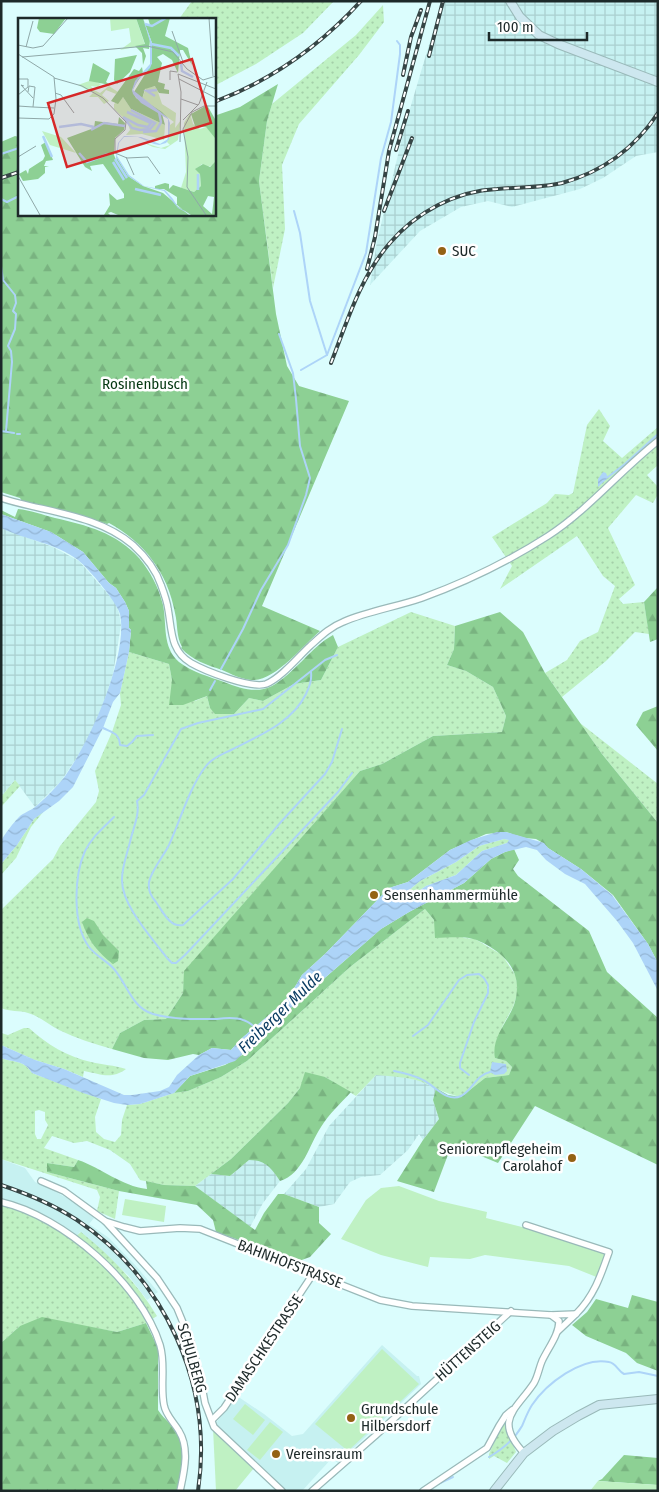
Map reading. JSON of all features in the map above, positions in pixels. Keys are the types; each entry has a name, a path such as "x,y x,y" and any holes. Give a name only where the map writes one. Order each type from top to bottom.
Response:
{"main road":[{"path":"510,1 520,17 539,35 658,82"},
{"path":"494,1491 524,1453 552,1431 599,1405 657,1401"}],"street":[{"path":"1,498 97,524 122,537 142,554 161,583 168,607 173,642 182,656 192,664 244,684 265,684 279,674 330,628 343,621 422,598 468,580 548,536 567,522 658,441"},
{"name":"BAHNHOFSTRASSE","path":"41,1181 64,1192 105,1221 140,1231 190,1228 200,1230 380,1300 412,1306 551,1315 576,1314"},
{"path":"1,1202 44,1220 73,1238 113,1272 129,1289 142,1309 157,1337 162,1352 164,1372 163,1398 166,1412 179,1431 183,1441 185,1454 180,1491"},
{"name":"SCHULBERG","path":"105,1221 157,1278 177,1308 191,1342 205,1404 214,1427 282,1491"},
{"path":"526,1225 609,1252 594,1292 587,1304 557,1331"},
{"name":"DAMASCHKESTRASSE","path":"212,1420 224,1408 314,1274"},
{"name":"HÜTTENSTEIG","path":"312,1491 511,1311"},
{"path":"423,1491 487,1448 506,1415 535,1382 557,1331 559,1321 551,1315"},
{"path":"512,1410 509,1424 511,1434 515,1443 524,1453"}],"shaded area":[{"path":"442,1 658,1 658,152 636,156 603,178 580,189 512,207 488,201 461,207 420,231 370,285 377,241 406,122"},
{"path":"1,528 53,547 79,561 115,602 121,625 113,674 93,729 61,781 35,807 15,780 1,797"},
{"path":"376,1075 397,1076 417,1080 436,1088 433,1100 439,1119 423,1140 419,1134 408,1150 380,1175 361,1177 350,1182 334,1204 319,1207 284,1194 306,1169 329,1126"},
{"path":"1,1159 25,1168 35,1182 72,1201 94,1218 89,1224 109,1238 158,1292 147,1300 128,1275 80,1232 75,1238 1,1201"},
{"path":"249,1160 261,1160 272,1169 280,1181 263,1203 250,1227 195,1186 211,1174 230,1176"},
{"name":"Grundschule Hilbersdorf","path":"382,1345 419,1376 421,1384 338,1463 332,1458 302,1491 287,1491 216,1426 216,1423 237,1396 292,1436 303,1434"}],"green space":[{"path":"192,1 334,1 303,33 256,64 215,85 215,18 180,18"},
{"path":"383,5 384,22 359,55 299,124 282,165 285,229 273,288 259,181 267,121 272,104 356,35"},
{"name":"Rosinenbusch","path":"278,84 267,121 259,181 276,314 287,366 299,386 349,401 262,606 320,631 279,669 260,679 251,680 200,662 181,648 172,598 167,585 153,560 133,539 109,523 22,501 20,498 1,492 1,142 15,136 18,137 18,215 215,215 215,116 240,107"},
{"path":"599,409 610,426 603,441 622,458 658,427 658,465 647,475 658,487 658,494 653,503 636,495 608,528 635,585 619,599 623,604 644,602 649,634 635,632 606,661 562,697 545,673 567,660 580,641 598,632 615,586 603,576 577,536 500,589 512,566 492,537 547,503 555,494 569,495 573,493 587,425"},
{"path":"18,509 32,511 89,527 111,536 130,549 147,568 159,592 163,605 166,635 170,650 179,662 195,671 242,688 260,690 280,681 317,646 333,635 338,647 321,680 294,684 263,701 249,698 234,714 215,714 210,708 207,696 183,705 169,705 172,680 169,664 129,652 131,630 129,628 129,611 116,588 109,583 83,552 51,532 1,514 1,510 15,517"},
{"path":"658,587 658,639 650,642 644,602"},
{"path":"411,612 455,626 454,649 447,665 466,671 493,687 506,716 502,732 433,736 382,764 360,771 185,971 183,993 166,1019 144,1020 120,1033 112,1049 65,1033 32,1014 1,1008 1,910 53,859 60,846 96,802 99,791 95,771 112,732 121,705 120,693 129,652 169,664 172,680 195,701 207,696 210,708 234,714 249,698 263,701 294,684 321,680 338,647"},
{"path":"500,612 523,632 545,673 602,754 658,823 658,963 648,944 613,895 581,869 536,839 525,838 506,832 486,834 450,850 408,882 389,888 302,975 282,1004 242,1038 231,1050 212,1048 199,1055 193,1054 168,1060 144,1058 112,1049 120,1033 144,1020 166,1019 183,993 184,971 360,771 382,764 433,736 502,732 506,716 493,687 466,671 447,665 454,649 455,626"},
{"path":"658,706 658,751 636,725 643,712"},
{"path":"580,723 658,784 658,823 602,754"},
{"path":"15,780 20,786 1,807 1,797"},
{"path":"44,811 31,827 16,858 1,875 1,864 17,845 34,819"},
{"path":"504,839 510,840 507,843 482,851 456,875 426,886 408,897 406,895 420,881 456,862 479,846"},
{"path":"514,849 519,860 513,869 518,876 589,931 607,972 658,1018 658,1165 535,1106 498,1163 452,1144 434,1192 397,1181 439,1119 433,1100 436,1088 448,1095 461,1097 485,1078 509,1075 512,1067 506,1061 495,1058 494,1051 497,1037 514,1005 517,986 513,970 503,956 479,941 464,938 435,938 434,920 425,909 350,967 247,1061 221,1077 188,1091 174,1093 190,1076 225,1065 244,1054 255,1040 381,929 464,883 491,859"},
{"path":"425,909 434,920 464,938 475,939 502,955 516,976 518,991 513,1007 502,1027 495,1058 506,1061 512,1067 509,1075 485,1078 461,1097 416,1080 376,1075 356,1096 325,1077 300,1088 288,1103 231,1159 195,1186 164,1185 140,1180 130,1164 110,1150 87,1141 74,1143 52,1136 44,1148 78,1160 74,1167 47,1163 47,1172 119,1191 115,1219 97,1211 100,1197 97,1190 1,1159 1,1058 22,1063 32,1073 101,1099 95,1117 96,1132 104,1139 115,1142 121,1135 122,1120 127,1105 140,1104 174,1093 188,1091 221,1077 247,1061 350,967","holes":["35,1111 45,1112 45,1120 48,1125 41,1139 37,1139 35,1134"]},
{"path":"87,918 94,921 103,935 119,951 118,961 113,964 94,946 82,922"},
{"path":"24,1028 29,1028 50,1044 74,1057 126,1069 111,1075 84,1071 83,1077 35,1060 1,1045 1,1033 8,1035"},
{"path":"305,1072 325,1077 351,1092 324,1122 300,1166 288,1177 280,1181 268,1166 255,1160 249,1160 230,1176 211,1174 231,1159 288,1103 300,1088"},
{"path":"78,1160 120,1181 147,1189 146,1181 164,1185 195,1186 255,1230 264,1213 278,1194 284,1194 319,1207 319,1223 331,1234 310,1257 299,1261 216,1232 213,1220 197,1205 119,1191 47,1172 47,1163 74,1167"},
{"path":"399,1186 439,1201 487,1212 486,1218 530,1229 607,1254 599,1278 569,1266 485,1255 470,1259 430,1257 428,1267 381,1255 341,1239 366,1200 381,1188"},
{"path":"125,1199 166,1206 164,1222 122,1215"},
{"path":"1,1201 75,1237 81,1232 123,1271 141,1292 157,1316 146,1323 117,1332 89,1327 20,1326 1,1343"},
{"path":"632,1295 658,1302 658,1371 637,1363 626,1353 586,1336 572,1325 587,1312 596,1299 628,1308"},
{"path":"42,1317 117,1332 146,1323 158,1348 158,1410 179,1433 183,1441 184,1455 180,1491 1,1491 1,1343 20,1326"},
{"path":"382,1349 419,1384 348,1451 315,1424"},
{"path":"245,1404 265,1420 253,1435 233,1419"},
{"path":"506,1420 508,1432 516,1452 507,1463 494,1456 489,1459 489,1454"},
{"path":"270,1422 283,1432 260,1460 247,1450"},
{"path":"213,1428 254,1468 235,1491 216,1491"},
{"path":"624,1455 658,1458 658,1485 598,1481"},
{"path":"598,1481 658,1485 658,1491 590,1491"}],"water":[{"path":"603,472 606,473 608,478 598,487 598,479"},
{"path":"1,514 51,532 83,552 109,583 116,588 125,602 129,611 129,628 131,630 129,652 120,693 113,702 103,728 73,787 59,801 34,819 17,845 1,864 1,842 6,833 22,814 38,804 62,780 83,746 104,700 112,676 121,632 120,614 117,608 102,586 83,564 69,554 51,546 1,528"},
{"name":"Freiberger Mulde","path":"497,832 506,832 544,843 548,848 581,869 612,895 648,944 658,963 658,991 633,943 585,884 565,874 546,860 537,850 526,847 505,852 491,859 464,883 381,929 296,1003 235,1061 190,1076 174,1093 140,1104 114,1103 32,1073 22,1063 1,1058 1,1045 124,1095 160,1091 169,1087 177,1075 199,1055 212,1048 231,1050 242,1038 282,1004 302,975 389,888 408,882 450,850 471,840","holes":["504,839 509,840 507,843 482,851 456,875 426,886 413,895 408,897 406,895 420,881 456,862 479,846"]},
{"path":"492,1062 506,1064 507,1071 504,1074 495,1075 490,1072"}],"waterway":[{"path":"301,370 327,355 366,253 381,158 391,122 400,54 400,45 397,41"},
{"path":"1,154 18,148"},
{"path":"1,199 7,202 18,196"},
{"path":"294,211 300,233 310,301 327,355"},
{"path":"1,266 3,280 15,295 16,303 13,311 16,314 15,329 8,346 11,351 12,362 6,431"},
{"path":"221,669 243,629 261,590 288,545 306,495 310,478 300,446 293,373 279,334"},
{"path":"1,431 14,433"},
{"path":"608,477 658,434"},
{"path":"337,655 325,660 263,709 198,723 181,729 144,795 137,801 137,816 123,870 123,889 126,900 138,921 172,963 176,963 185,955 338,792 352,773"},
{"path":"311,672 311,681 306,694 292,713 273,728 218,756 200,774 169,845 149,882 151,895 171,922 183,925 233,879 280,823 325,774 332,762 342,729"},
{"path":"210,690 215,681"},
{"path":"103,728 113,732 117,736 120,745 127,746 137,736 153,735"},
{"name":"Freiberger Mulde","path":"114,817 91,841 81,861 77,886 77,913 83,937 89,947 114,969 130,995 146,1011 161,1016 177,1018 237,1018 247,1021 256,1028"},
{"path":"413,1036 428,1025 459,980 467,975 479,974 488,985 488,993 474,1022 460,1063 460,1068 469,1075"},
{"path":"394,1071 420,1078 446,1095 456,1098 465,1094 481,1076 490,1072"},
{"path":"489,1457 512,1440 538,1397 555,1381 576,1367 599,1361 609,1362 624,1374 639,1372 658,1376"},
{"path":"438,1484 453,1477"}],"railway":[{"path":"215,102 255,84 293,60 329,33 361,1"},
{"path":"367,269 375,237 389,151 430,1"},
{"path":"429,56 443,1"},
{"path":"403,75 411,37 421,10"},
{"path":"396,150 408,111"},
{"path":"331,363 355,301 370,271 389,244 412,222 438,205 467,194 505,188 554,185 591,172 628,148 649,126 658,113"},
{"path":"384,211 412,138"},
{"path":"1,178 18,172"},
{"path":"1,1185 41,1200 77,1220 108,1244 135,1272 158,1304 176,1338 190,1374 198,1412 201,1451 198,1491"}],"place":[{"name":"SUC","path":"442,251"},
{"name":"Sensenhammermühle","path":"374,895"},
{"name":"Seniorenpflegeheim Carolahof","path":"572,1158"},
{"name":"Grundschule Hilbersdorf","path":"351,1418"},
{"name":"Vereinsraum","path":"276,1454"}]}
